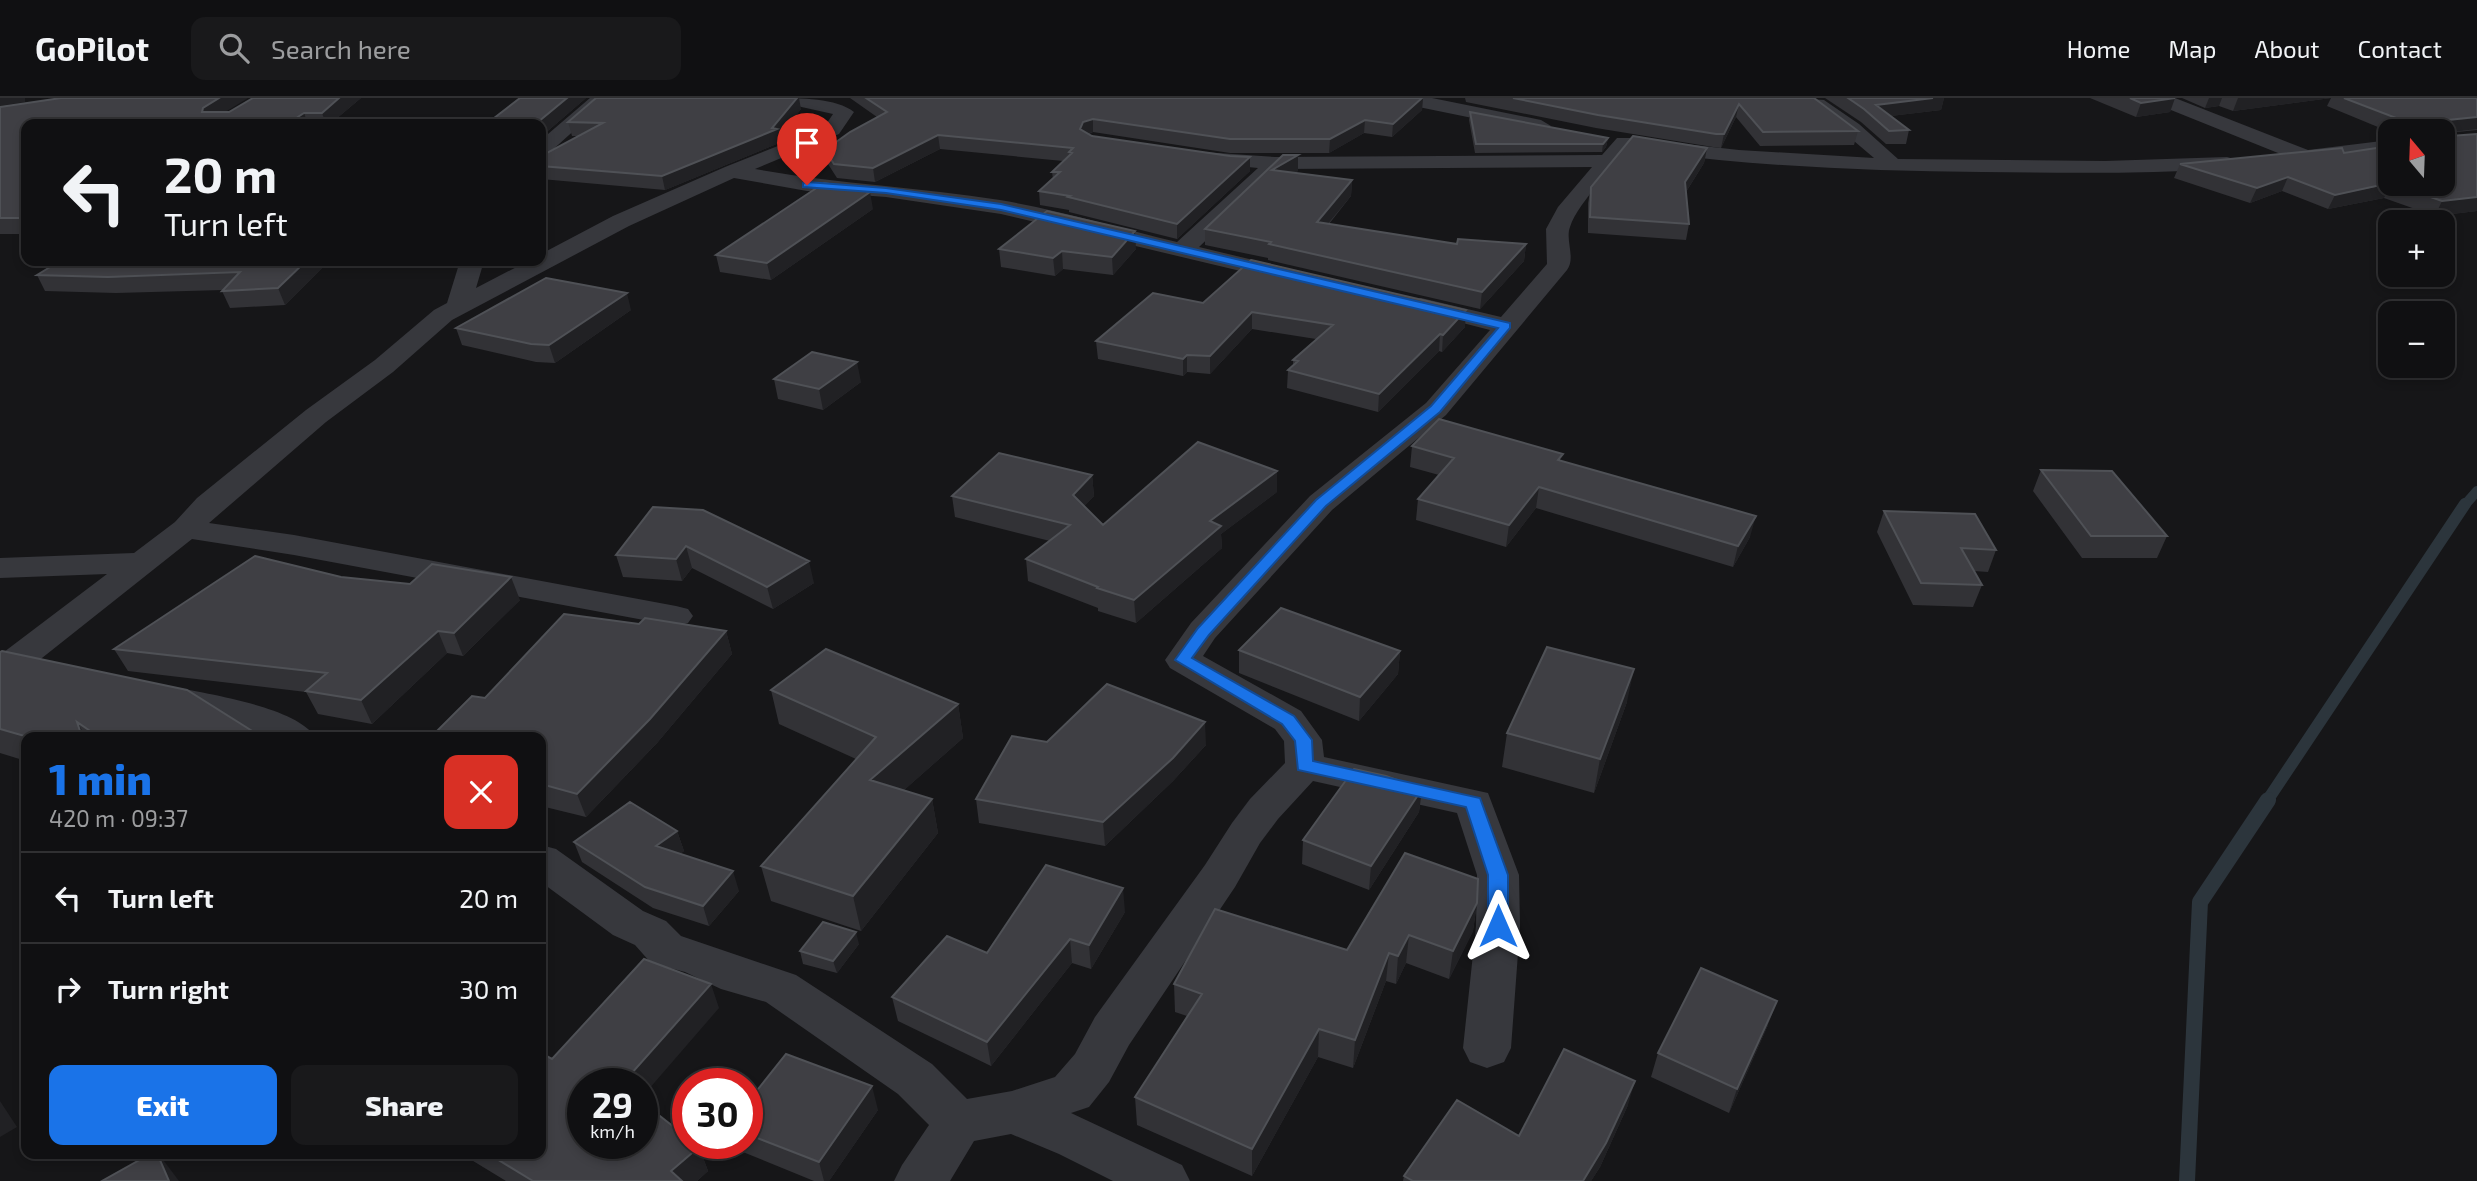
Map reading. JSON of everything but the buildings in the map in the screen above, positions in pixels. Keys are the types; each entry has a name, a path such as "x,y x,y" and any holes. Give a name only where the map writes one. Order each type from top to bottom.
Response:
{"street":[{"path":"546,146 601,98"},
{"path":"546,262 621,221 832,130 845,111 823,104 786,98"},
{"path":"1404,98 1558,129"},
{"path":"1805,98 1824,107 1854,129 1893,165"},
{"path":"2158,98 2307,157"},
{"path":"957,1122 1012,1112 1072,1092 1092,1068 1112,1031 1264,809 1305,766 1303,740 1288,720 1183,660 1203,631 1321,503 1436,409 1559,265 1557,229 1566,212 1613,147"},
{"path":"1189,156 1230,162 1275,163 1613,147 1713,156 1893,165 2028,166 2259,161 2378,148"},
{"path":"1182,250 1275,163"},
{"path":"732,171 807,185 886,191 1001,207 1317,283"},
{"path":"459,305 471,266"},
{"path":"6,668 38,640 108,592 186,528 208,505 316,416 384,366 443,314 538,266"},
{"path":"1406,302 1506,326"},
{"path":"186,528 294,545 676,616"},
{"path":"0,568 142,563"},
{"path":"6,668 52,673"},
{"path":"132,690 253,716 286,732"},
{"path":"1305,766 1474,803 1498,875 1498,926 1487,1048"},
{"path":"546,864 628,923 657,936 667,951 694,956 737,976 780,988 915,1079 957,1122"},
{"path":"1012,1112 1077,1138 1164,1181"},
{"path":"920,1181 957,1122"}],"waterway":[{"path":"2464,506 2477,491"},
{"path":"2267,801 2465,504"},
{"path":"2187,1181 2200,902 2268,800"}],"route":[{"path":"807,185 886,191 1001,207 1506,326 1436,409 1321,503 1203,631 1183,660 1288,720 1303,740 1305,766 1474,803 1498,875 1498,926"}]}
